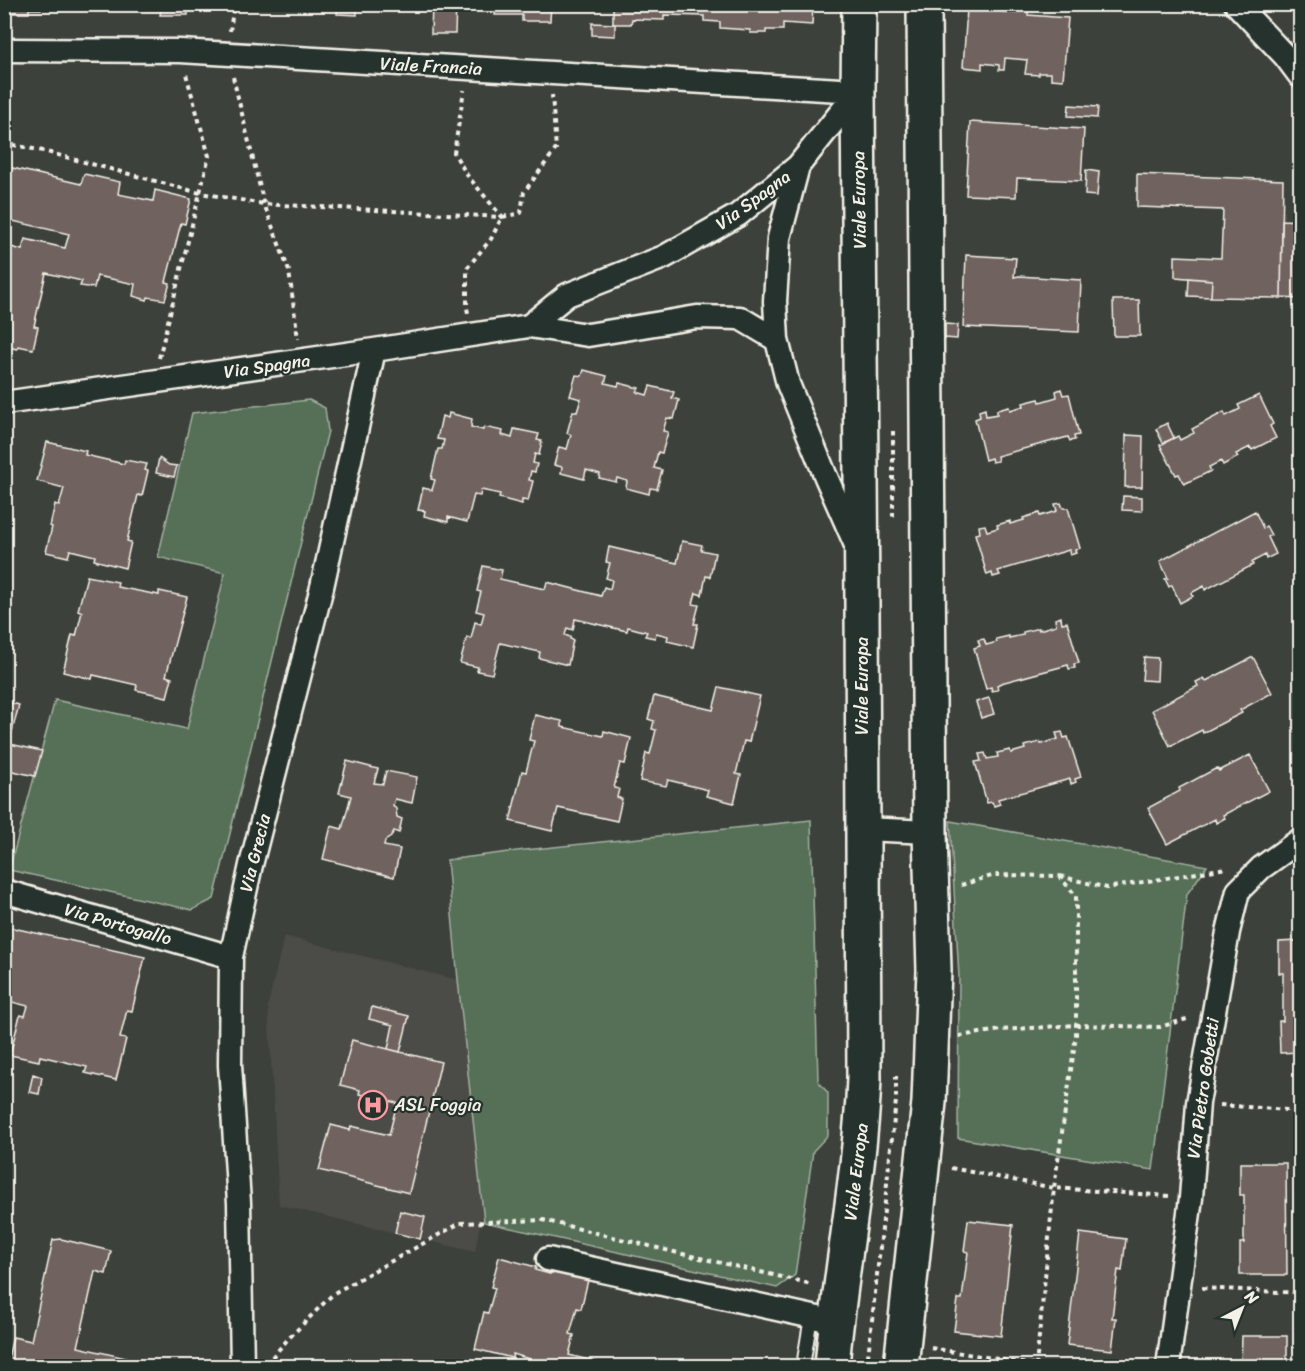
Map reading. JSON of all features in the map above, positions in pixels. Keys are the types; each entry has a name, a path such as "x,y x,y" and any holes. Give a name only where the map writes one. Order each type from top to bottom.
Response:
{"street":[{"name":"Viale Europa","path":"832,1366 823,1319 862,1119 864,1079 859,4"},
{"path":"902,1355 929,1102 934,970 930,832 924,4"},
{"path":"1236,4 1285,56 1300,76"},
{"name":"Viale Francia","path":"4,50 180,51 858,91"},
{"name":"Via Spagna","path":"529,326 567,295 664,257 738,215 798,166 858,91"},
{"path":"798,166 779,238 775,301 777,340 789,384 826,477 862,557"},
{"name":"Via Spagna","path":"4,403 529,326 588,335 697,317 740,318 777,340"},
{"name":"Via Grecia","path":"243,1366 238,1203 230,1065 231,957 251,865 322,587 374,350"},
{"path":"863,829 930,832"},
{"name":"Via Pietro Gobetti","path":"1168,1366 1191,1198 1198,1104 1227,932 1238,891 1261,868 1300,840"},
{"name":"Via Portogallo","path":"4,891 231,957"},
{"path":"548,1259 823,1319"}],"lane":[{"path":"803,1366 823,1319"}],"path":[{"path":"153,382 209,156 180,51"},
{"path":"227,54 264,204 289,271 300,361"},
{"path":"468,68 454,153 467,175 502,217"},
{"path":"4,143 200,193 264,204 502,217 521,213 524,192 556,149 550,73"},
{"path":"474,335 466,308 467,268 491,239 502,217"},
{"path":"932,894 995,874 1059,876 1107,888 1230,868"},
{"path":"902,1355 1037,1366 1054,1188 1076,1035 1076,896 1059,876"},
{"path":"931,1039 1001,1030 1076,1025 1160,1027 1214,1012"},
{"path":"1198,1104 1300,1111"},
{"path":"923,1162 1054,1188 1191,1198"},
{"path":"1179,1286 1300,1293"}],"shaded area":[{"name":"ASL Foggia","path":"284,936 458,980 483,1206 475,1252 279,1205 268,1005"}],"green space":[{"path":"309,400 325,408 328,431 214,899 192,910 9,870 55,700 187,729 225,573 158,557 192,413"},
{"path":"811,820 818,1081 828,1093 828,1135 813,1151 795,1275 777,1288 484,1222 447,860"},
{"path":"950,821 1207,866 1187,894 1153,1170 958,1138 959,977"}],"building":[{"path":"4,4 41,4 41,9 29,9 29,13 4,13"},
{"path":"147,4 188,4 188,15 160,15 161,10 147,10"},
{"path":"338,4 410,4 410,8 357,9 357,15 337,14"},
{"path":"432,4 456,4 455,34 431,34"},
{"path":"495,4 551,4 550,21 522,21 522,15 495,15"},
{"path":"604,4 813,4 812,25 783,23 783,30 750,33 750,30 720,28 720,22 704,21 704,16 664,15 664,20 632,19 631,24 613,24 613,6 604,6"},
{"path":"973,4 998,4 997,11 1016,13 1016,9 1028,10 1028,15 1068,18 1063,80 1051,79 1051,73 1025,74 1027,60 1005,58 1004,70 999,70 999,65 982,63 982,69 963,67 967,9 973,9"},
{"path":"592,23 615,24 615,36 592,35"},
{"path":"1069,105 1098,107 1097,118 1068,116"},
{"path":"970,122 1084,129 1081,181 1017,178 1016,197 966,195"},
{"path":"4,166 81,184 84,174 120,182 118,194 153,201 155,190 191,199 185,224 181,223 166,282 170,283 165,300 148,297 147,300 133,296 135,284 97,276 94,288 80,286 82,281 46,273 34,326 38,327 33,349 4,346 4,245 22,250 25,239 65,248 69,234 4,219"},
{"path":"1086,170 1099,172 1097,196 1085,195"},
{"path":"1137,174 1283,180 1281,298 1211,297 1212,280 1175,277 1175,256 1221,258 1223,210 1137,207"},
{"path":"1282,220 1300,221 1300,299 1281,298"},
{"path":"966,255 1016,258 1014,277 1081,280 1079,332 963,327"},
{"path":"1189,278 1212,280 1211,297 1188,296"},
{"path":"1113,300 1139,300 1140,336 1114,336"},
{"path":"945,324 958,325 957,339 945,338"},
{"path":"584,370 607,376 605,383 618,386 619,383 639,388 637,392 647,395 650,386 674,392 672,398 679,400 674,419 667,418 663,431 668,432 662,453 658,452 654,468 662,470 657,489 650,488 649,494 626,488 627,481 617,478 616,482 599,478 600,474 586,470 584,479 561,473 562,467 554,465 559,447 567,449 571,435 567,433 573,411 577,412 581,399 570,396 576,375 582,376"},
{"path":"1061,389 1063,395 1069,394 1079,435 1074,436 1075,440 1070,441 1068,437 997,456 998,461 992,462 991,458 985,460 975,419 980,417 979,411 985,409 986,416 997,414 997,410 1009,407 1010,410 1024,406 1023,403 1039,399 1040,402 1057,397 1056,391"},
{"path":"1259,395 1273,424 1270,426 1276,438 1252,450 1250,447 1236,454 1238,457 1223,465 1221,461 1209,467 1211,471 1184,484 1179,474 1176,475 1160,445 1178,436 1180,440 1194,433 1192,429 1224,412 1226,416 1240,409 1238,405"},
{"path":"449,413 472,419 471,427 503,431 502,435 512,438 514,429 539,434 537,440 542,441 539,455 535,454 533,463 537,464 535,472 531,471 529,480 533,481 528,501 522,500 522,504 499,498 500,494 481,490 480,496 474,495 467,522 448,517 448,522 424,516 425,511 418,510 423,488 432,490 435,480 431,479 438,449 442,449 444,440 437,439 442,416 448,418"},
{"path":"1167,423 1174,438 1163,443 1156,429"},
{"path":"1126,435 1143,436 1142,487 1125,487"},
{"path":"47,442 86,451 85,455 124,464 125,460 147,464 145,470 148,471 142,496 138,495 127,541 131,542 125,568 94,560 95,556 70,550 68,557 46,552 55,504 59,506 64,488 37,481"},
{"path":"159,458 169,465 177,466 174,477 156,473"},
{"path":"1123,496 1142,497 1142,511 1122,510"},
{"path":"1061,503 1063,508 1068,508 1080,548 1075,550 1076,553 1070,555 1069,550 998,571 1000,575 993,577 992,573 987,575 975,534 980,533 979,526 985,525 987,531 998,528 997,525 1010,521 1010,524 1039,513 1040,516 1057,511 1055,504"},
{"path":"1255,511 1263,528 1266,526 1271,535 1268,537 1276,554 1266,559 1265,555 1252,562 1253,565 1205,590 1204,586 1191,593 1193,596 1180,603 1172,585 1169,587 1165,579 1168,578 1160,561"},
{"path":"682,541 702,545 701,550 715,553 710,577 706,576 702,595 696,593 693,604 699,605 694,624 698,624 693,647 667,641 668,636 656,633 655,638 645,636 647,632 628,627 627,631 575,619 573,630 567,628 565,635 573,640 568,665 539,658 540,652 500,643 492,674 477,671 478,667 460,663 467,637 471,639 475,622 481,624 484,613 476,611 481,592 477,591 483,566 502,570 500,579 545,589 547,582 601,596 604,587 610,589 612,580 606,578 610,563 606,562 609,547 677,563"},
{"path":"87,576 118,582 117,587 159,595 159,591 187,597 166,676 172,678 167,697 136,690 137,685 93,675 92,679 63,672 72,635 76,636 82,612 78,610"},
{"path":"1061,617 1062,623 1067,622 1079,663 1074,664 1075,668 1069,669 1068,665 1001,683 997,685 998,690 992,691 991,687 986,689 974,648 980,646 978,640 984,639 986,645 997,642 996,639 1023,635 1023,632 1056,625 1055,619"},
{"path":"1144,657 1158,658 1157,681 1142,680"},
{"path":"1253,657 1272,693 1240,710 1242,713 1203,733 1202,730 1170,746 1152,710 1198,686 1196,682 1204,678 1206,681"},
{"path":"719,687 760,696 749,742 744,741 736,774 741,775 734,803 706,796 708,790 668,780 666,786 640,781 646,753 650,754 656,730 652,729 654,721 648,719 654,696 713,710"},
{"path":"989,698 994,714 981,718 976,702"},
{"path":"4,701 19,705 9,743 4,742"},
{"path":"535,715 562,721 562,727 603,736 604,731 631,738 625,764 620,763 614,788 619,789 617,797 622,799 617,821 558,808 552,831 510,821 522,771 526,772 534,741 529,740"},
{"path":"1062,732 1064,738 1068,737 1081,777 1075,779 1076,782 1071,784 1070,779 998,799 1000,804 994,806 992,802 987,803 975,762 981,761 979,754 985,753 987,759 998,757 997,753 1010,750 1011,753 1025,749 1024,746 1058,739 1056,733"},
{"path":"10,744 42,751 35,776 4,769"},
{"path":"1250,755 1269,791 1223,815 1225,818 1216,823 1215,819 1167,844 1148,808 1217,768 1219,771"},
{"path":"347,761 378,769 374,783 383,784 386,771 417,777 412,803 395,799 393,805 397,817 402,819 399,833 394,831 385,841 384,846 400,849 394,877 323,859 331,826 342,829 351,796 339,793"},
{"path":"4,926 145,957 132,1011 127,1010 120,1038 126,1039 116,1080 85,1073 87,1067 40,1056 39,1061 10,1055 20,1015 25,1016 28,1006 4,1000"},
{"path":"1300,940 1300,1054 1299,1052 1280,1053 1279,1021 1283,1021 1283,973 1279,973 1279,942"},
{"path":"372,1007 409,1016 400,1052 388,1049 393,1025 369,1019"},
{"path":"352,1040 441,1062 409,1193 319,1170 331,1125 350,1130 351,1126 389,1135 397,1103 359,1094 360,1090 340,1085"},
{"path":"33,1074 42,1077 39,1094 29,1092"},
{"path":"1240,1163 1286,1163 1287,1275 1240,1275 1240,1243 1244,1243 1244,1195 1240,1195"},
{"path":"400,1211 425,1217 420,1239 395,1233"},
{"path":"968,1220 1013,1225 1001,1336 954,1331 958,1299 962,1299 968,1252 964,1251"},
{"path":"1080,1233 1126,1239 1122,1271 1118,1270 1112,1318 1116,1318 1112,1350 1067,1345"},
{"path":"61,1239 111,1251 106,1274 95,1271 78,1347 156,1366 6,1366 13,1337 31,1341 53,1240"},
{"path":"499,1257 536,1267 535,1270 550,1274 551,1271 588,1280 581,1309 577,1308 570,1334 574,1335 569,1355 608,1366 543,1366 528,1362 529,1359 513,1354 512,1358 475,1349 484,1312 488,1313 495,1288 491,1287"},
{"path":"1242,1336 1287,1336 1287,1366 1241,1366"}],"place":[{"name":"ASL Foggia","path":"373,1105"}]}
